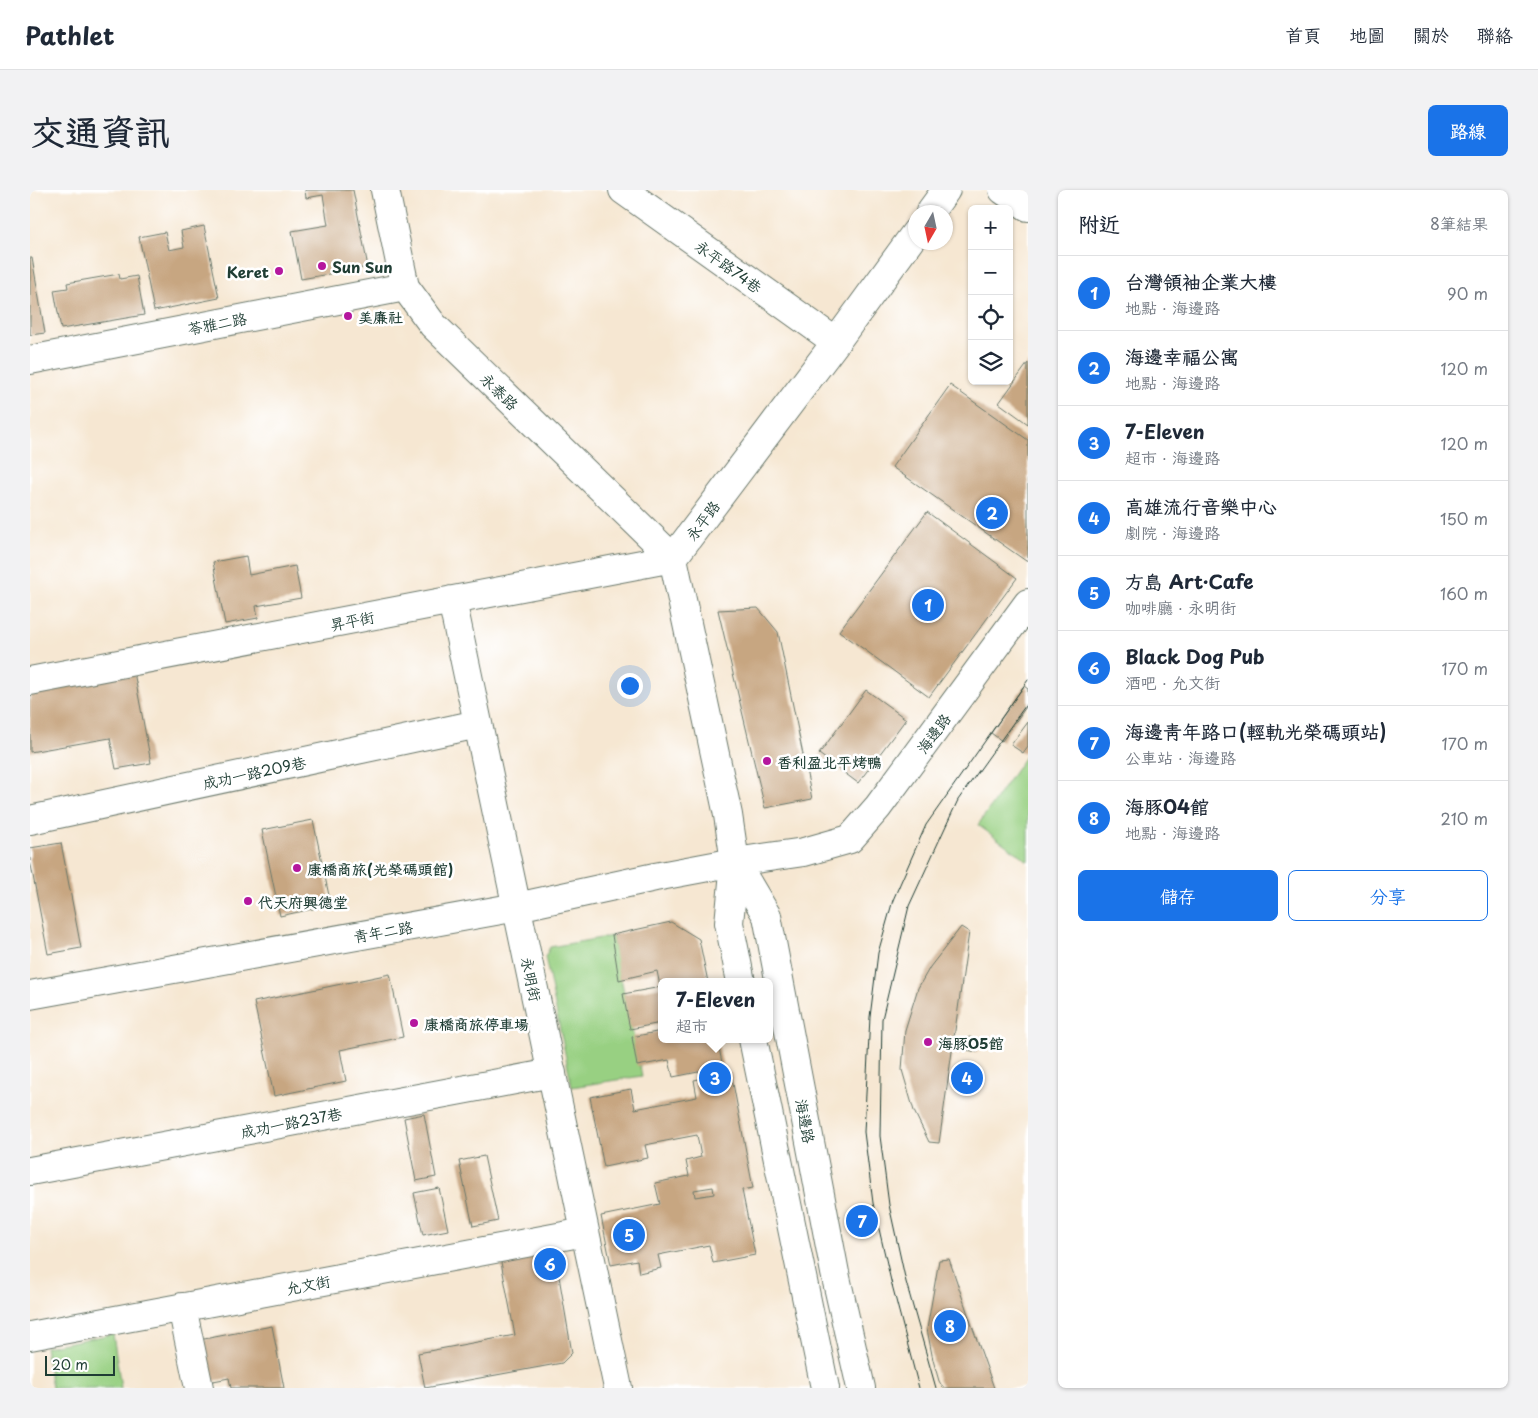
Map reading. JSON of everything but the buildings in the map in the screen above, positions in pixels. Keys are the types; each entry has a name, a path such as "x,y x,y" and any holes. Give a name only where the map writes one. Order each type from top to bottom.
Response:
{"street":[{"name":"永泰路","path":"385,190 405,287 433,325 673,558"},
{"name":"永平路74巷","path":"623,190 836,342"},
{"path":"935,205 946,190"},
{"path":"1004,190 1028,207"},
{"name":"永平路","path":"673,558 908,243"},
{"name":"苓雅二路","path":"30,360 405,287"},
{"path":"673,558 726,803 735,862 729,923 740,978"},
{"name":"昇平街","path":"30,681 673,558"},
{"name":"永明街","path":"452,600 618,1388"},
{"name":"海邊路","path":"861,1388 835,1273 767,916 735,862 804,852 850,839 878,807 1028,603"},
{"name":"成功一路209巷","path":"30,820 478,724"},
{"name":"青年二路","path":"30,995 517,907 735,862"},
{"path":"754,1043 825,1388"},
{"name":"成功一路237巷","path":"30,1171 552,1073"},
{"name":"允文街","path":"30,1336 585,1232"},
{"path":"182,1307 199,1388"}],"green space":[{"path":"1028,752 1028,861 978,825"},
{"path":"612,936 642,1076 572,1087 545,957 550,947"},
{"path":"113,1334 121,1388 52,1388 45,1347"}],"tram line":[{"path":"919,1388 873,1203 864,1132 870,1017 878,953 893,900 926,825 1028,680"},
{"path":"936,1388 906,1282 889,1205 880,1136 882,1019 909,906 944,830 958,800 1028,702"}],"place":[{"name":"Sun Sun","path":"322,266"},
{"name":"Keret","path":"279,271"},
{"name":"美廉社","path":"348,316"},
{"name":"海邊幸福公寓","path":"992,513"},
{"name":"台灣領袖企業大樓","path":"928,605"},
{"name":"香利盈北平烤鴨","path":"767,761"},
{"name":"康橋商旅(光榮碼頭館)","path":"297,868"},
{"name":"代天府興德堂","path":"248,901"},
{"name":"康橋商旅停車場","path":"414,1023"},
{"name":"海豚05館","path":"928,1042"},
{"name":"7-Eleven","path":"715,1078"},
{"name":"高雄流行音樂中心","path":"967,1078"},
{"name":"海邊青年路口(輕軌光榮碼頭站)","path":"862,1221"},
{"name":"方島 Art·Cafe","path":"629,1235"},
{"name":"Black Dog Pub","path":"550,1264"},
{"name":"海豚04館","path":"950,1326"}]}
